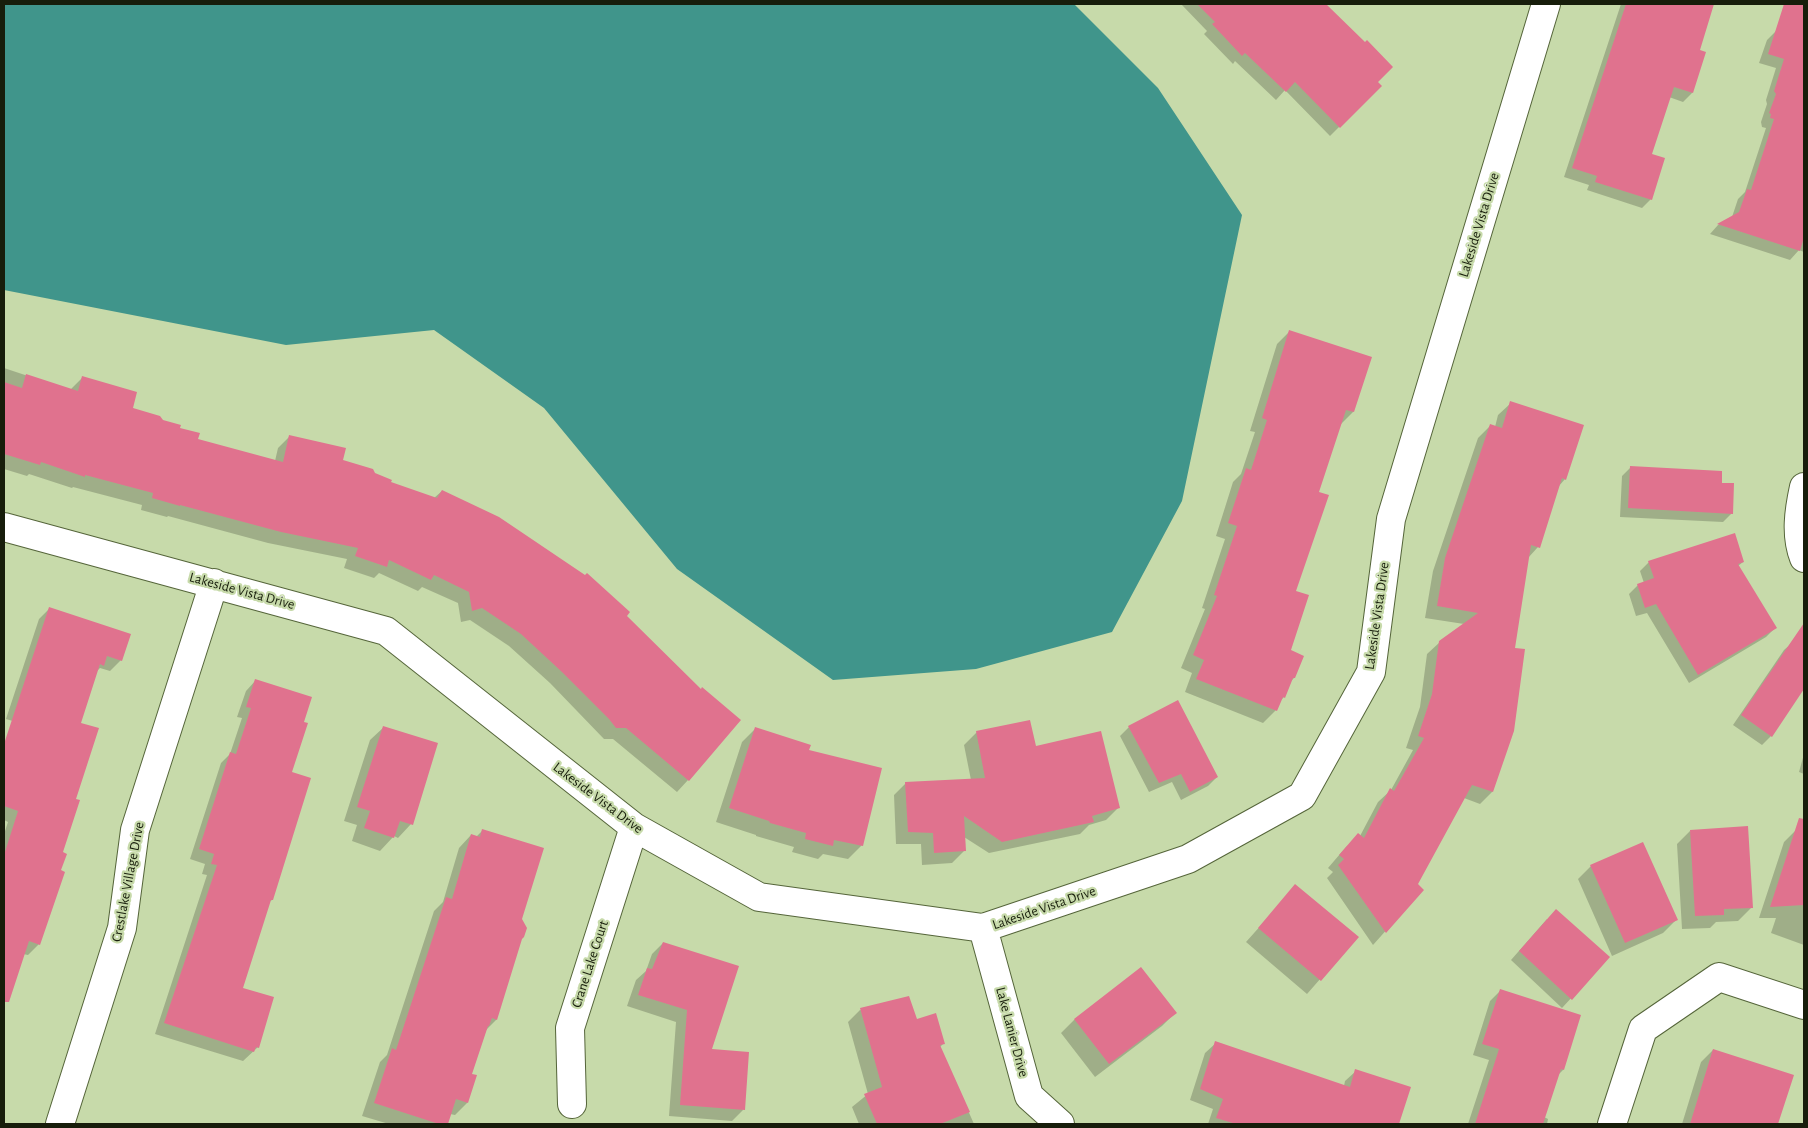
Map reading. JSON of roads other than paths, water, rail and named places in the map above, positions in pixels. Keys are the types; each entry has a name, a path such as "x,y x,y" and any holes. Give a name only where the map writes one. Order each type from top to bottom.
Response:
{"street":[{"name":"Lakeside Vista Drive","path":"4,527 386,631 634,828 759,897 983,928 1188,859 1302,796 1371,672 1391,519 1546,4"},
{"path":"1804,487 1799,510 1799,546 1804,558"},
{"name":"Crestlake Village Drive","path":"60,1124 122,928 135,830 214,583"},
{"name":"Crane Lake Court","path":"572,1104 570,1028 634,828"},
{"name":"Lake Lanier Drive","path":"983,928 1029,1096 1060,1124"},
{"path":"1612,1124 1643,1029 1719,977 1804,1005"}],"water":[{"path":"4,4 1074,4 1158,88 1242,215 1182,501 1112,632 976,669 833,680 677,569 544,408 434,330 286,345 4,290"}]}
